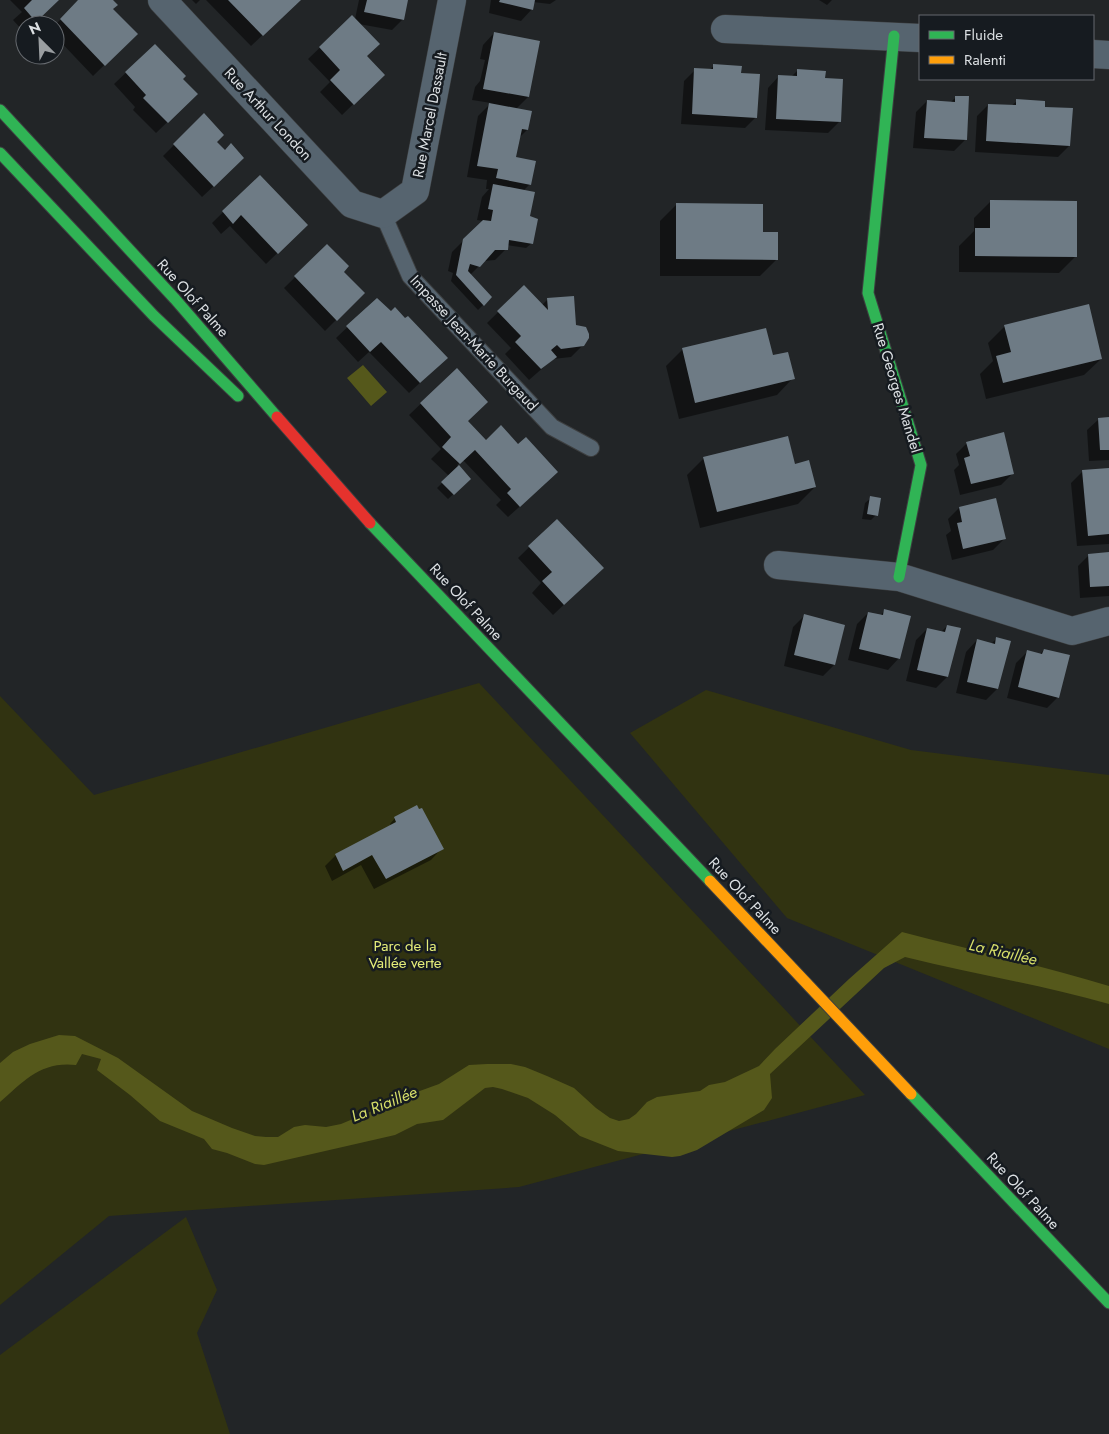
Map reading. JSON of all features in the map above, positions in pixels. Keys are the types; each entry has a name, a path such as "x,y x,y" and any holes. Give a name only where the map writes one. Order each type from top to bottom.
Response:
{"main road":[{"name":"Rue Georges Mandel","path":"899,577 921,465 868,293 907,37"},
{"name":"Rue Olof Palme","path":"0,110 175,299 359,511 1109,1303"},
{"path":"0,153 154,316 246,403"},
{"name":"Rue Olof Palme","path":"267,423 359,511"}],"street":[{"name":"Rue Arthur London","path":"162,0 352,204 383,214"},
{"name":"Rue Marcel Dassault","path":"383,214 415,191 452,0"},
{"path":"725,28 907,37"},
{"path":"1094,54 1109,55"},
{"path":"778,565 899,577 1072,630 1109,622"}],"lane":[{"name":"Impasse Jean-Marie Burgaud","path":"383,214 410,276 552,427 591,448"}],"green space":[{"name":"Parc de la Vallée verte","path":"479,683 865,1095 519,1187 109,1216 0,1305 0,696 94,795"},
{"path":"706,690 911,750 1109,775 1109,1049 787,918 630,733"},
{"path":"186,1217 217,1290 197,1333 230,1434 0,1434 0,1355"}],"shaded area":[{"path":"363,365 387,392 371,406 347,378"},
{"path":"902,932 1032,964 1109,986 1109,1004 905,957 884,968 770,1074 772,1098 764,1110 697,1150 672,1157 618,1151 580,1136 555,1115 528,1098 493,1087 485,1088 443,1120 417,1124 395,1135 264,1165 255,1164 212,1149 204,1139 160,1121 97,1070 101,1059 82,1054 76,1065 53,1066 34,1074 0,1102 0,1063 13,1052 30,1044 59,1035 75,1036 118,1058 192,1111 255,1136 278,1137 294,1127 305,1125 326,1127 341,1124 379,1108 400,1103 406,1096 439,1084 469,1065 487,1064 511,1064 525,1067 547,1076 574,1088 596,1108 610,1118 619,1121 629,1119 647,1102 657,1097 700,1091 709,1085 725,1082 759,1066 849,979"}],"building":[{"path":"32,0 59,0 43,15 30,15 24,8"},
{"path":"78,0 113,0 118,5 113,9 138,34 105,66 65,24 64,15"},
{"path":"228,0 301,0 263,36"},
{"path":"367,0 408,0 404,20 364,12"},
{"path":"500,0 535,0 533,10 499,2"},
{"path":"352,15 380,44 367,56 385,75 354,105 330,80 340,70 319,47"},
{"path":"494,32 540,41 529,97 483,89"},
{"path":"155,44 186,76 183,79 198,94 168,123 143,98 146,95 125,72"},
{"path":"713,64 742,66 741,73 760,74 757,118 692,114 694,68 713,69"},
{"path":"797,69 826,71 825,78 843,79 841,122 776,119 778,75 797,76"},
{"path":"955,96 969,96 967,140 924,138 927,100 955,102"},
{"path":"1016,99 1045,101 1045,107 1073,108 1070,146 986,141 988,104 1016,105"},
{"path":"489,103 532,111 528,130 522,129 516,157 536,161 531,185 496,178 498,169 477,166"},
{"path":"204,113 224,135 217,142 225,150 231,143 244,158 214,187 173,144"},
{"path":"260,175 308,225 278,254 241,215 233,224 222,211"},
{"path":"493,184 535,192 530,216 538,219 533,244 509,240 508,250 495,250 480,267 470,264 468,271 492,297 484,306 456,275 463,239 483,220 491,221 493,210 488,209"},
{"path":"990,200 1077,201 1077,257 975,256 975,228 990,228"},
{"path":"676,203 763,204 763,232 778,232 778,260 676,259"},
{"path":"327,244 349,266 344,272 365,293 337,321 294,276"},
{"path":"524,285 548,310 547,298 574,296 576,325 586,327 589,334 589,338 584,346 561,349 557,345 551,350 557,357 541,369 515,342 521,336 497,311"},
{"path":"377,298 391,311 395,307 405,318 408,316 448,358 420,383 381,342 370,352 346,326"},
{"path":"1089,304 1102,359 1003,383 996,356 1011,352 1004,325"},
{"path":"766,328 773,355 788,352 795,379 695,403 682,348"},
{"path":"457,368 488,402 468,421 486,440 501,425 518,444 526,437 558,472 520,507 507,493 511,489 475,450 460,464 442,447 451,437 420,403"},
{"path":"1109,417 1109,450 1100,450 1098,418"},
{"path":"1004,432 1014,474 971,484 964,458 970,456 966,442"},
{"path":"788,436 795,464 809,460 816,487 717,512 703,457"},
{"path":"459,465 471,479 454,495 441,482"},
{"path":"1109,468 1109,534 1088,536 1082,470"},
{"path":"870,496 881,498 878,516 867,514"},
{"path":"996,498 1006,539 963,549 957,523 962,522 959,507"},
{"path":"557,519 604,568 564,605 542,581 552,572 528,546"},
{"path":"1109,552 1109,586 1090,587 1088,554"},
{"path":"884,609 911,616 900,659 859,649 868,612 883,615"},
{"path":"804,614 845,625 835,665 794,655"},
{"path":"947,625 961,628 948,677 917,670 927,628 945,632"},
{"path":"996,637 1011,641 998,689 967,682 977,639 995,644"},
{"path":"1044,649 1070,655 1059,698 1018,687 1027,650 1042,654"},
{"path":"417,805 419,809 422,808 444,849 386,879 372,855 343,871 335,854 396,822 394,817"}],"traffic: fast":[{"path":"894,36 868,293 921,465 899,577"},
{"path":"0,110 175,299 277,417"},
{"path":"0,153 154,316 238,396"},
{"path":"370,523 710,881"},
{"path":"911,1094 1109,1303"}],"traffic: slow":[{"path":"710,881 911,1094"}],"traffic: jam":[{"path":"277,417 370,523"}],"water label":[{"name":"La Riaillée","path":"1003,952"},
{"name":"La Riaillée","path":"384,1104"}]}
